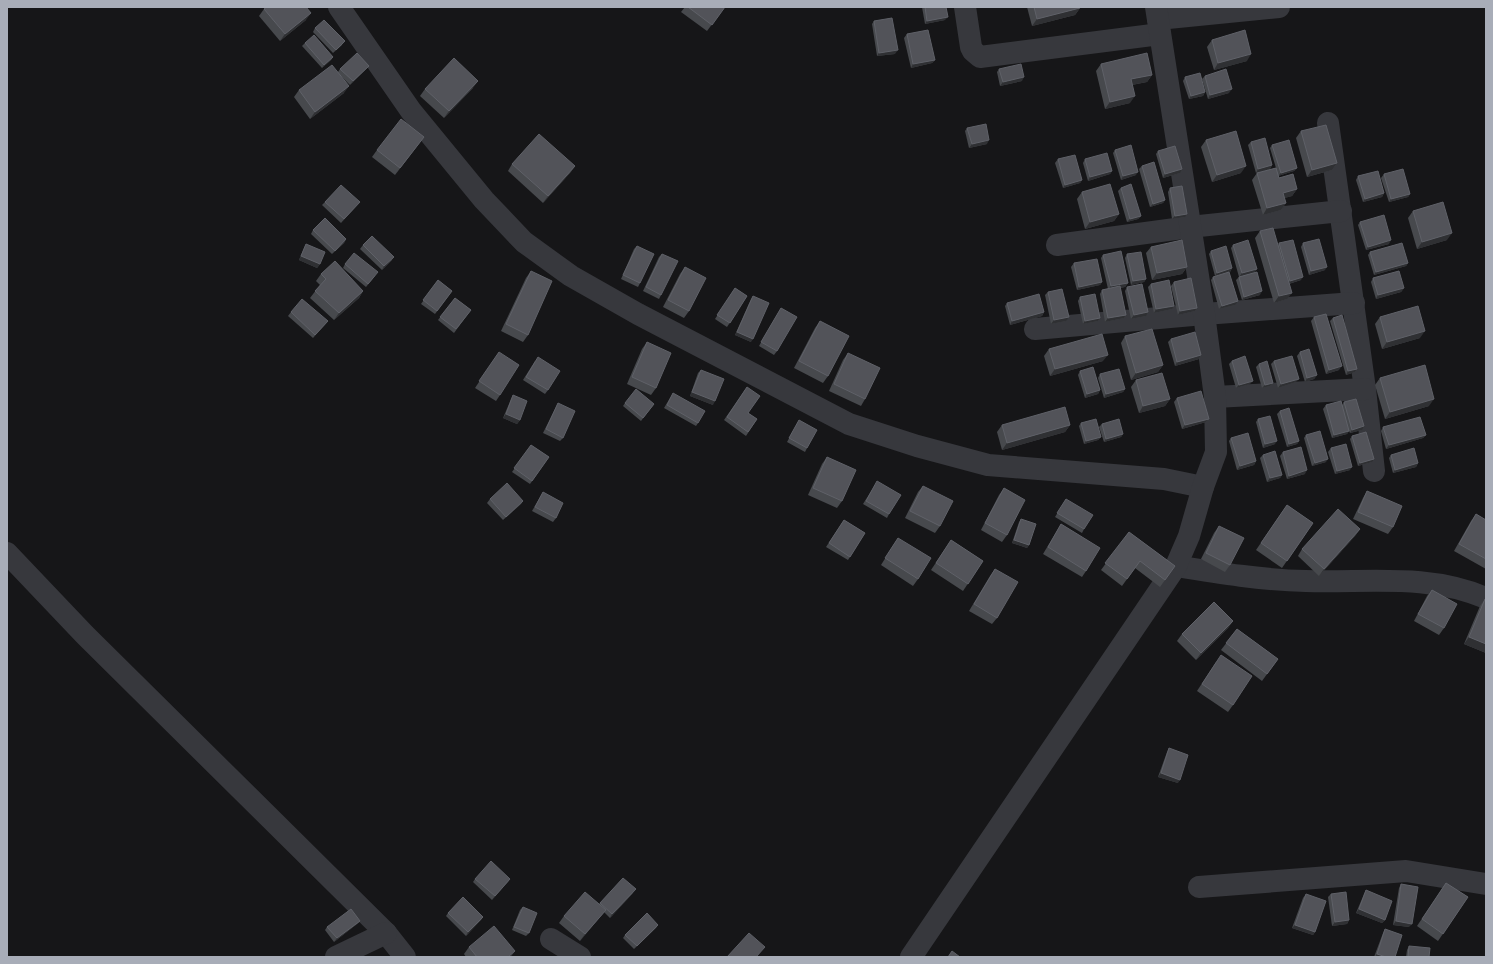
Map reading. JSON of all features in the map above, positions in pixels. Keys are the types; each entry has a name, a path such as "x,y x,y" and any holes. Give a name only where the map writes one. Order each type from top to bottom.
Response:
{"street":[{"path":"339,7 411,111 484,200 519,236 571,276 638,314 849,424 917,446 988,465 1164,480 1203,487"},
{"path":"965,7 971,47 980,57 1158,20 1279,7"},
{"path":"911,957 1176,566 1189,536 1203,487 1216,452 1215,397 1204,314 1158,20"},
{"path":"1328,123 1354,303 1374,471"},
{"path":"1056,245 1190,227 1341,211"},
{"path":"1035,329 1204,314 1354,303"},
{"path":"1215,397 1365,390"},
{"path":"7,553 84,635 386,933 405,957"},
{"path":"1176,566 1268,580 1336,582 1407,581 1439,584 1486,598"},
{"path":"1199,887 1406,872 1486,884"},
{"path":"336,957 386,933"},
{"path":"551,939 580,957"}],"building":[{"path":"267,7 306,7 311,13 285,34 264,9"},
{"path":"688,7 725,7 712,25"},
{"path":"925,7 946,7 948,17 927,21"},
{"path":"1034,7 1079,7 1080,8 1037,19"},
{"path":"892,18 898,50 879,53 874,21"},
{"path":"324,20 345,41 336,50 315,28"},
{"path":"928,30 935,60 913,64 907,34"},
{"path":"1245,30 1251,54 1218,63 1212,40"},
{"path":"314,35 333,57 324,65 305,43"},
{"path":"357,53 369,66 353,81 340,69"},
{"path":"1147,53 1152,75 1131,79 1135,96 1110,102 1101,64"},
{"path":"454,58 478,81 449,111 425,89"},
{"path":"1021,64 1024,77 1003,82 999,69"},
{"path":"332,65 349,86 315,112 299,90"},
{"path":"1226,69 1232,89 1210,95 1205,76"},
{"path":"1200,73 1205,92 1191,96 1185,77"},
{"path":"401,119 424,137 400,168 377,150"},
{"path":"986,124 989,140 972,144 967,128"},
{"path":"1326,125 1337,163 1312,170 1301,131"},
{"path":"1236,131 1246,166 1217,175 1206,140"},
{"path":"539,134 575,166 548,196 512,164"},
{"path":"1265,138 1272,165 1258,169 1251,142"},
{"path":"1289,140 1297,168 1281,173 1272,145"},
{"path":"1131,145 1138,172 1123,176 1115,150"},
{"path":"1175,146 1182,169 1165,174 1158,151"},
{"path":"1107,153 1112,171 1090,177 1085,159"},
{"path":"1075,155 1082,180 1065,185 1058,159"},
{"path":"1154,162 1165,200 1153,204 1142,166"},
{"path":"1276,168 1279,178 1293,174 1297,189 1283,193 1286,203 1267,208 1257,173"},
{"path":"1403,169 1410,194 1391,199 1384,174"},
{"path":"1378,171 1384,193 1365,199 1358,176"},
{"path":"1110,184 1119,214 1090,222 1082,192"},
{"path":"1131,184 1141,216 1130,219 1121,188"},
{"path":"341,185 360,202 344,219 325,202"},
{"path":"1182,186 1187,214 1175,216 1170,188"},
{"path":"1443,202 1452,233 1422,242 1413,211"},
{"path":"1384,215 1391,240 1368,247 1360,222"},
{"path":"325,218 346,239 335,251 313,230"},
{"path":"1273,228 1292,293 1279,296 1260,231"},
{"path":"372,236 394,257 384,266 363,245"},
{"path":"1319,239 1327,267 1311,271 1303,243"},
{"path":"1182,240 1187,267 1157,273 1151,247"},
{"path":"1248,240 1257,269 1242,273 1233,245"},
{"path":"1293,240 1303,277 1290,281 1279,243"},
{"path":"1402,243 1408,263 1376,272 1370,252"},
{"path":"306,244 325,252 320,264 301,256"},
{"path":"637,246 654,254 640,283 623,275"},
{"path":"1226,246 1232,268 1217,273 1211,251"},
{"path":"1121,251 1128,283 1111,286 1103,255"},
{"path":"1141,252 1146,279 1133,281 1127,254"},
{"path":"354,253 378,272 368,284 345,264"},
{"path":"662,254 678,261 661,295 646,287"},
{"path":"1097,259 1102,282 1079,287 1074,263"},
{"path":"335,261 363,291 339,313 315,291 326,279 321,274"},
{"path":"685,267 706,278 689,311 668,300"},
{"path":"531,271 552,281 528,335 506,324"},
{"path":"1399,271 1404,288 1378,295 1373,278"},
{"path":"1229,272 1238,301 1222,306 1213,277"},
{"path":"1257,272 1262,291 1244,297 1239,277"},
{"path":"1191,278 1197,308 1180,311 1174,282"},
{"path":"438,280 452,291 437,311 423,300"},
{"path":"1169,280 1174,306 1156,309 1151,284"},
{"path":"1142,284 1148,312 1134,315 1127,287"},
{"path":"1120,286 1126,315 1108,318 1102,290"},
{"path":"735,288 747,296 730,323 717,315"},
{"path":"1062,289 1069,317 1054,320 1048,292"},
{"path":"1039,294 1044,312 1012,321 1007,303"},
{"path":"1095,294 1100,318 1085,321 1080,297"},
{"path":"753,296 769,303 753,339 737,332"},
{"path":"455,298 471,310 456,329 440,317"},
{"path":"302,299 328,321 315,335 291,312"},
{"path":"1418,306 1425,331 1387,342 1380,317"},
{"path":"781,308 797,317 777,351 761,342"},
{"path":"1326,314 1342,366 1329,370 1314,317"},
{"path":"1342,315 1357,369 1348,371 1333,318"},
{"path":"820,321 849,336 828,376 799,361"},
{"path":"1152,329 1163,365 1136,373 1125,336"},
{"path":"1195,332 1201,355 1177,362 1171,339"},
{"path":"1102,334 1108,355 1055,369 1049,349"},
{"path":"647,342 671,353 656,388 632,377"},
{"path":"1309,349 1317,375 1307,378 1300,352"},
{"path":"499,352 519,365 500,395 479,381"},
{"path":"848,353 880,368 865,399 834,384"},
{"path":"1245,356 1253,381 1239,385 1232,361"},
{"path":"1292,356 1299,379 1281,384 1274,361"},
{"path":"538,357 560,371 548,390 526,377"},
{"path":"1267,361 1273,383 1265,385 1259,364"},
{"path":"1425,365 1434,399 1390,412 1380,378"},
{"path":"1093,367 1100,390 1087,394 1080,371"},
{"path":"1119,369 1125,389 1106,394 1100,374"},
{"path":"701,370 724,379 715,401 692,392"},
{"path":"1162,373 1170,399 1143,406 1136,380"},
{"path":"747,387 760,396 748,413 757,419 748,432 727,417"},
{"path":"636,389 654,404 643,418 625,403"},
{"path":"1201,391 1209,419 1185,425 1177,398"},
{"path":"673,393 705,411 698,423 667,405"},
{"path":"513,395 527,401 520,420 506,414"},
{"path":"1356,399 1364,426 1352,430 1344,402"},
{"path":"1341,401 1349,431 1334,435 1326,405"},
{"path":"558,403 575,411 563,438 546,429"},
{"path":"1065,407 1070,425 1007,443 1002,425"},
{"path":"1289,408 1299,441 1289,444 1280,411"},
{"path":"1270,416 1277,441 1265,444 1258,419"},
{"path":"1420,417 1426,435 1389,445 1383,427"},
{"path":"1096,419 1101,437 1086,441 1081,423"},
{"path":"1119,419 1123,434 1106,439 1102,424"},
{"path":"799,420 817,430 807,448 789,438"},
{"path":"1320,431 1328,459 1315,463 1306,435"},
{"path":"1366,432 1374,459 1360,463 1352,436"},
{"path":"1248,433 1256,461 1240,466 1231,438"},
{"path":"1346,444 1352,467 1337,471 1331,448"},
{"path":"531,445 549,457 532,481 514,468"},
{"path":"1301,447 1307,470 1289,476 1283,452"},
{"path":"1414,448 1418,463 1395,470 1391,455"},
{"path":"1275,451 1282,475 1270,478 1263,455"},
{"path":"827,457 856,470 842,501 813,488"},
{"path":"877,481 901,495 889,514 866,501"},
{"path":"507,483 523,501 506,517 490,499"},
{"path":"923,486 953,501 940,526 910,511"},
{"path":"1004,488 1025,500 1007,535 985,523"},
{"path":"1367,491 1402,506 1393,527 1358,512"},
{"path":"543,492 563,503 556,518 535,507"},
{"path":"1066,499 1093,515 1084,529 1057,513"},
{"path":"1287,505 1313,523 1287,561 1261,543"},
{"path":"1338,509 1360,529 1324,569 1302,549"},
{"path":"1476,514 1486,520 1486,559 1459,544"},
{"path":"1021,519 1036,524 1029,545 1014,540"},
{"path":"844,520 865,533 850,557 829,543"},
{"path":"1061,524 1100,548 1086,571 1048,547"},
{"path":"1219,526 1244,538 1230,565 1206,553"},
{"path":"1129,532 1175,566 1165,580 1140,561 1127,579 1105,563"},
{"path":"898,538 931,558 918,579 885,558"},
{"path":"951,540 983,561 968,584 936,563"},
{"path":"995,569 1018,582 997,618 974,604"},
{"path":"1432,590 1457,604 1444,628 1418,614"},
{"path":"1485,599 1486,600 1486,644 1469,637"},
{"path":"1214,602 1233,621 1201,653 1182,634"},
{"path":"1237,629 1278,659 1267,674 1226,643"},
{"path":"1221,655 1252,676 1233,705 1202,684"},
{"path":"1169,748 1188,755 1180,780 1161,773"},
{"path":"491,861 510,879 495,896 475,879"},
{"path":"623,878 636,889 612,914 600,903"},
{"path":"1446,883 1468,897 1443,934 1422,919"},
{"path":"1401,884 1418,887 1412,924 1396,921"},
{"path":"1366,890 1392,901 1385,920 1359,909"},
{"path":"585,892 606,910 585,934 564,916"},
{"path":"1346,892 1349,920 1335,922 1331,894"},
{"path":"1306,894 1326,901 1315,932 1295,925"},
{"path":"463,897 483,917 468,932 448,913"},
{"path":"523,907 537,913 529,933 514,927"},
{"path":"351,909 360,921 337,938 327,927"},
{"path":"647,913 658,925 637,946 625,935"},
{"path":"494,926 515,951 508,957 477,957 469,947"},
{"path":"1385,929 1402,935 1395,957 1386,957 1377,954"},
{"path":"749,933 765,947 756,957 727,957"},
{"path":"1409,946 1430,948 1429,957 1408,957"},
{"path":"952,951 960,957 948,957"}]}
